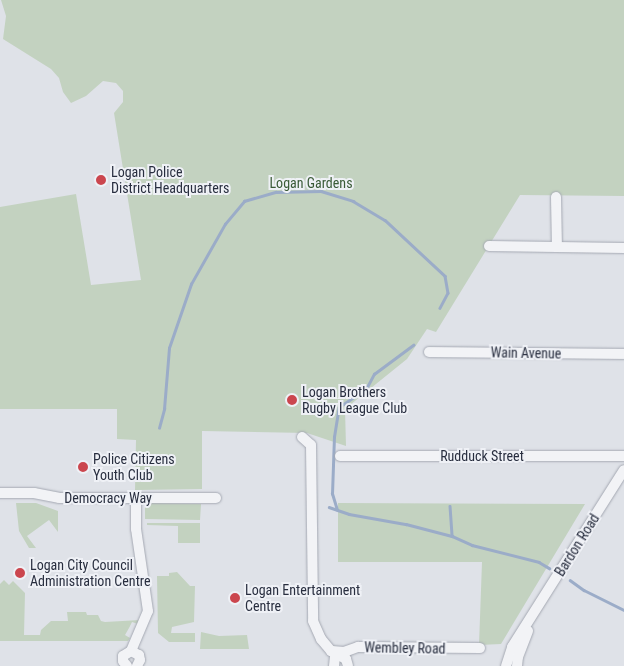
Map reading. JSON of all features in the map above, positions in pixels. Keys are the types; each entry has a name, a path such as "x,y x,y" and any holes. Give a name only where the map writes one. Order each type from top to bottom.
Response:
{"street":[{"path":"556,197 557,247"},
{"path":"489,246 624,248"},
{"name":"Wain Avenue","path":"429,352 624,354"},
{"path":"302,437 311,445 313,621 320,639 341,662"},
{"name":"Rudduck Street","path":"340,456 624,456"},
{"name":"Bardon Road","path":"504,664 512,647 531,620 624,470"},
{"name":"Democracy Way","path":"0,493 34,493 59,498 216,498"},
{"path":"131,651 138,655 140,660 131,665 123,656 131,651 144,625 148,611 136,529 136,498"},
{"name":"Bardon Road","path":"519,663 531,620"},
{"name":"Wembley Road","path":"341,662 344,652 358,647 480,648"}],"green space":[{"name":"Logan Gardens","path":"1,0 624,0 624,196 520,195 436,332 427,329 407,359 345,409 346,446 307,433 202,431 202,489 135,490 136,440 117,439 117,409 0,409 0,207 76,194 91,285 141,280 114,113 123,102 123,91 116,83 103,81 86,96 71,103 63,92 59,78 51,69 3,39 6,16"},
{"path":"16,503 36,503 58,511 58,532 49,520 27,536 36,548 29,548 19,531"},
{"path":"145,503 201,504 200,520 145,519"},
{"path":"338,503 585,504 501,644 479,645 482,562 338,562"},
{"path":"147,523 200,523 200,543 178,543 178,526 147,525"},
{"path":"177,572 190,586 195,586 194,622 172,627 171,633 195,633 195,642 169,642 158,633 157,576 169,576 169,573"},
{"path":"4,580 9,585 13,581 25,593 24,635 40,635 41,630 51,621 68,621 67,612 86,612 87,615 98,615 101,621 105,622 140,620 138,624 132,622 125,635 130,638 128,641 0,641 0,584"},
{"path":"201,632 219,636 247,635 249,649 200,649"}],"waterway":[{"path":"159,428 164,409 169,348 191,284 225,224 244,201 276,192 321,191 353,201 385,220 445,276 448,293 440,308"},
{"path":"337,510 332,494 334,437 339,407 366,389 374,374 413,345"},
{"path":"450,506 452,536"},
{"path":"329,507 349,514 406,524 452,536 472,545 539,562 549,568"},
{"path":"570,580 584,590 624,610"}],"place":[{"name":"Logan Police District Headquarters","path":"101,180"},
{"name":"Logan Brothers Rugby League Club","path":"292,400"},
{"name":"Police Citizens Youth Club","path":"83,467"},
{"name":"Logan City Council Administration Centre","path":"20,573"},
{"name":"Logan Entertainment Centre","path":"235,598"}]}
